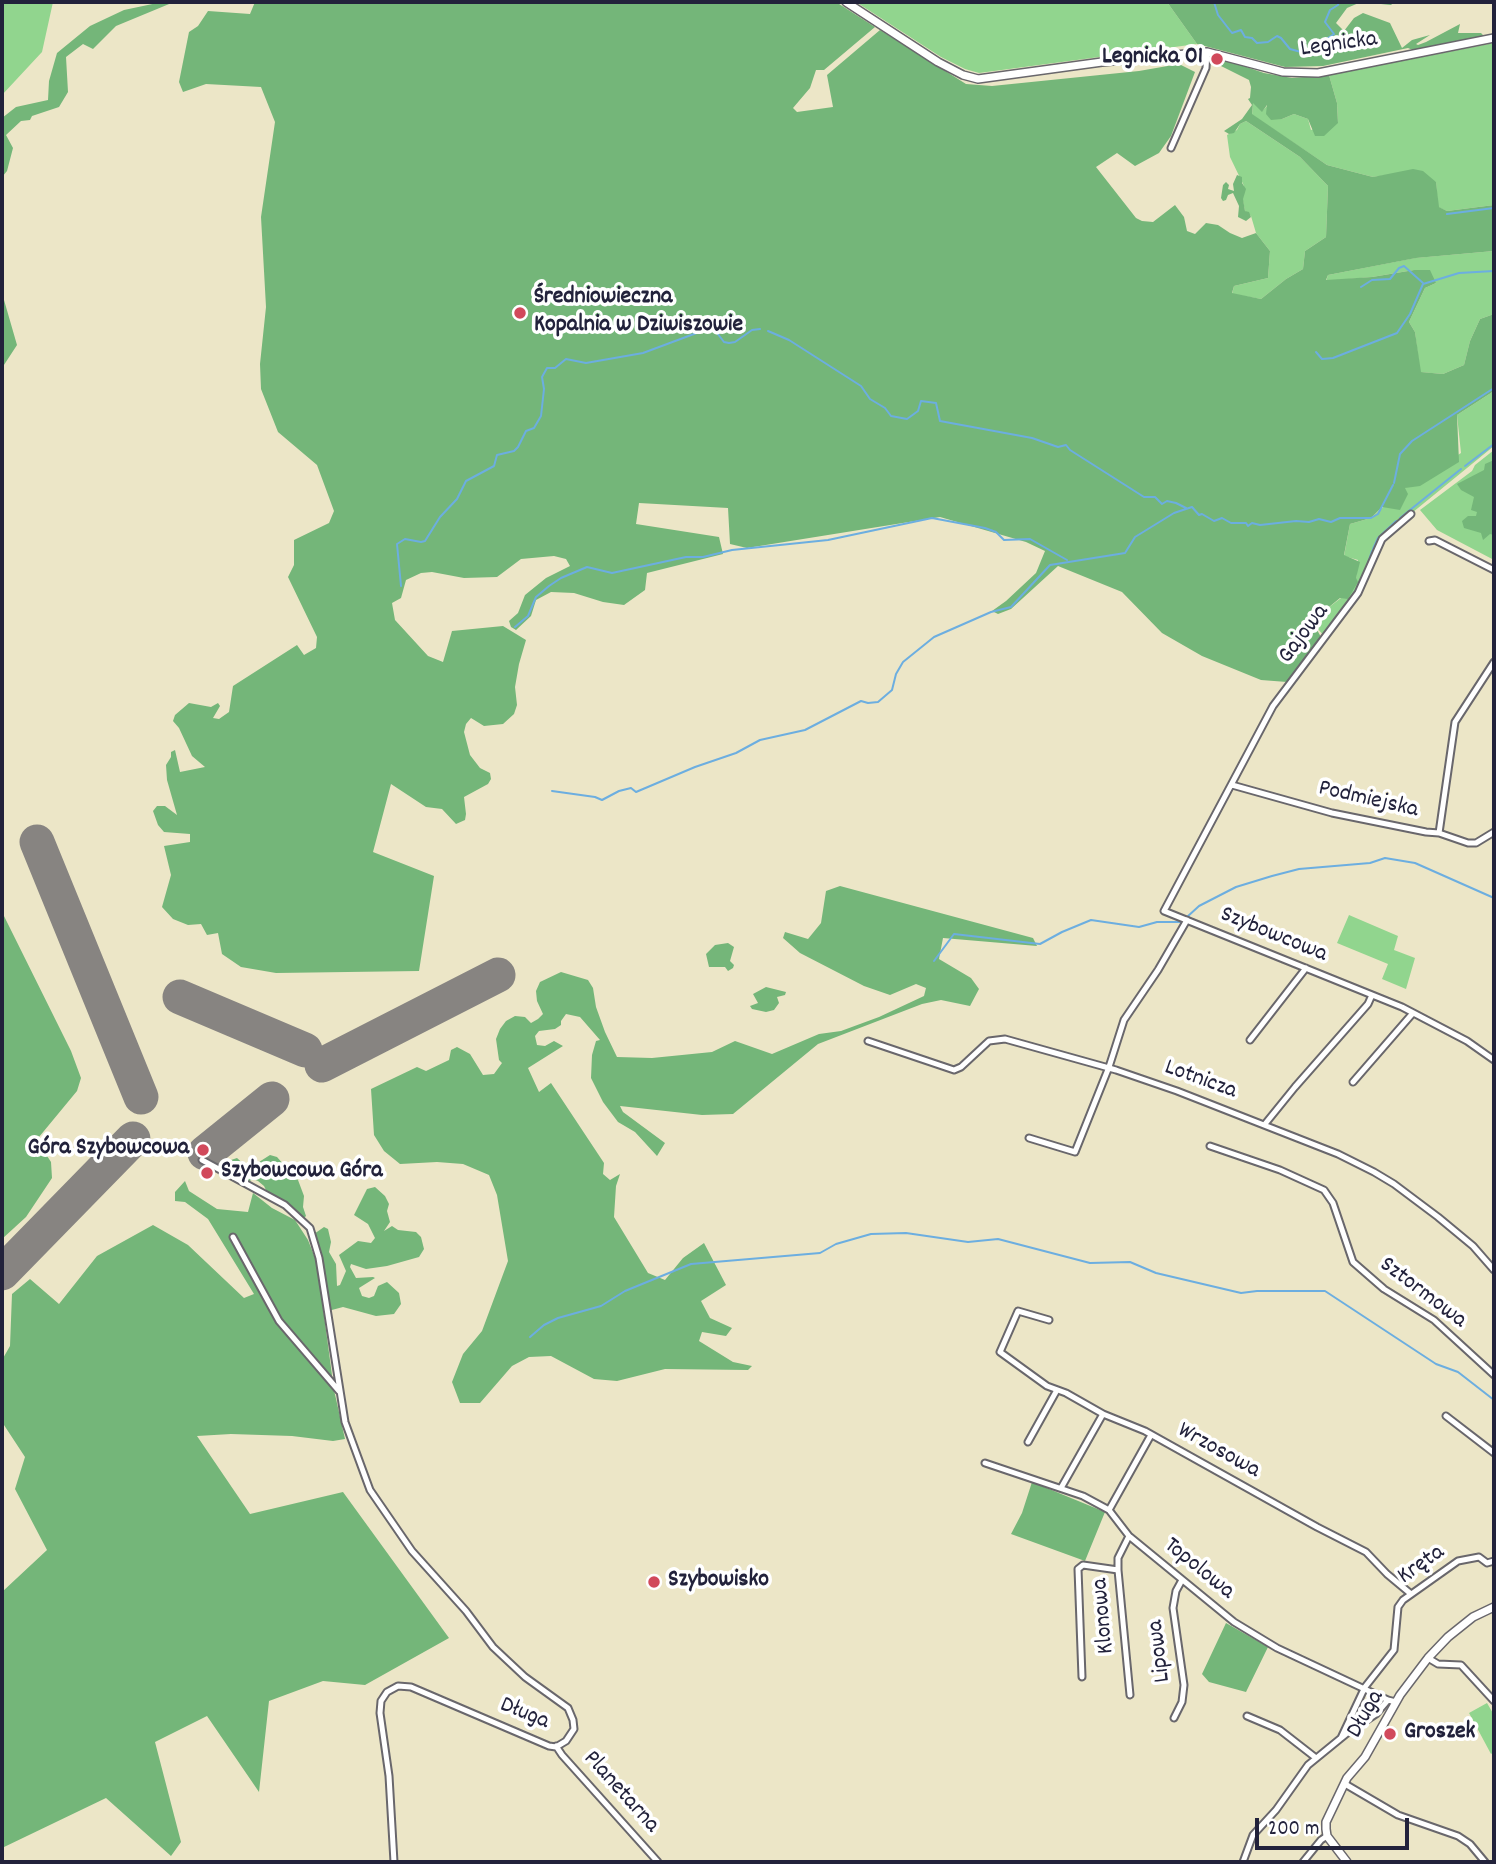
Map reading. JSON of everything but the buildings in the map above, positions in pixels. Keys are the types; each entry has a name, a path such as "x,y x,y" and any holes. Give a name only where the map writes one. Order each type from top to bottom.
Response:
{"main road":[{"name":"Legnicka","path":"846,2 938,62 963,75 978,79 1147,56 1207,52 1273,70 1310,73 1494,38"},
{"name":"Długa","path":"1327,1836 1326,1822 1345,1784 1365,1757 1392,1701 1428,1658 1459,1627 1494,1607"},
{"path":"1327,1836 1347,1862"}],"street":[{"path":"1171,148 1206,68 1207,52"},
{"name":"Gajowa","path":"1232,785 1277,700 1358,593 1382,539 1411,514"},
{"path":"1429,541 1435,540 1494,570"},
{"path":"1439,833 1455,722 1494,662"},
{"name":"Podmiejska","path":"1232,785 1332,813 1439,833 1468,843 1476,843 1494,832"},
{"name":"Szybowcowa","path":"1232,785 1164,911 1413,1013 1467,1041 1494,1060"},
{"path":"1029,1138 1075,1152 1109,1067 1124,1020 1158,970 1187,920"},
{"path":"1250,1040 1306,968"},
{"path":"1265,1125 1368,1004 1372,995"},
{"path":"1353,1082 1413,1013"},
{"name":"Lotnicza","path":"868,1041 954,1070 961,1067 989,1041 997,1038 1109,1067 1338,1154 1394,1184 1473,1246 1494,1270"},
{"name":"Sztormowa","path":"1210,1146 1280,1170 1324,1190 1333,1203 1353,1262 1384,1289 1434,1320 1494,1375"},
{"path":"202,1160 285,1205 310,1228 319,1258 339,1391"},
{"path":"233,1237 279,1321 339,1391"},
{"name":"Wrzosowa","path":"1049,1320 1018,1311 1000,1352 1038,1381 1102,1414 1151,1434 1366,1552 1411,1594"},
{"path":"1027,1442 1057,1390"},
{"name":"Długa","path":"339,1391 351,1441 370,1490 412,1552 466,1611 502,1657 568,1708 573,1720 574,1729 566,1741 556,1746 540,1744 411,1687 392,1688 383,1696 380,1713 389,1776 394,1862"},
{"path":"1061,1488 1102,1414"},
{"path":"1447,1416 1494,1453"},
{"path":"1109,1510 1151,1434"},
{"name":"Topolowa","path":"985,1462 1061,1488 1109,1510 1129,1536 1234,1622 1267,1642 1392,1701"},
{"name":"Klonowa","path":"1129,1536 1118,1558 1118,1570 1130,1696"},
{"name":"Kręta","path":"1341,1738 1365,1688 1395,1650 1398,1607 1411,1594 1458,1561 1479,1557 1487,1563 1494,1561"},
{"path":"1082,1676 1078,1569 1083,1565 1118,1570"},
{"name":"Lipowa","path":"1174,1718 1182,1702 1184,1685 1173,1608 1176,1591 1182,1580"},
{"path":"1428,1658 1438,1664 1461,1665 1494,1701"},
{"path":"1243,1862 1253,1835 1316,1758 1392,1701"},
{"path":"1247,1716 1280,1731 1316,1758"},
{"name":"Planetarna","path":"556,1746 658,1862"},
{"path":"1345,1784 1398,1815 1458,1836 1470,1844 1485,1862"},
{"name":"Długa","path":"1303,1862 1327,1836"}],"green space":[{"path":"2,2 53,2 42,52 2,95"},
{"path":"174,2 116,26 93,49 83,44 66,57 68,92 59,107 32,116 30,120 21,121 6,135 13,148 7,171 2,177 2,118 16,107 48,100 49,81 57,53 90,26 124,10"},
{"path":"255,2 836,2 875,27 824,70 816,70 810,88 793,108 797,112 833,107 827,75 880,30 966,84 992,86 1139,71 1179,64 1195,72 1171,136 1159,153 1135,166 1117,153 1096,167 1136,218 1142,221 1153,222 1175,205 1184,217 1187,231 1195,234 1206,223 1218,225 1242,238 1256,233 1270,251 1268,278 1234,286 1232,293 1261,299 1303,269 1305,251 1326,237 1328,186 1300,157 1246,121 1240,124 1234,133 1224,131 1242,119 1252,105 1248,99 1251,87 1249,80 1221,66 1223,59 1264,73 1292,78 1329,75 1337,103 1338,123 1324,136 1315,136 1308,119 1294,114 1271,120 1266,114 1267,105 1262,112 1253,103 1252,114 1327,165 1373,177 1413,169 1423,171 1436,182 1439,207 1447,211 1494,205 1494,251 1416,258 1328,275 1326,280 1430,270 1436,283 1425,288 1409,322 1415,332 1421,372 1443,374 1464,365 1470,341 1480,319 1494,314 1494,391 1457,415 1459,462 1420,486 1405,488 1408,494 1400,510 1382,507 1371,518 1350,524 1344,555 1360,562 1356,578 1358,582 1348,599 1340,598 1312,621 1321,637 1287,682 1261,680 1202,656 1162,633 1122,592 1058,566 1011,609 998,614 992,611 1036,573 1045,551 1026,542 940,517 747,548 730,544 728,508 639,503 636,524 719,537 723,554 647,573 645,590 624,605 574,593 551,592 536,600 531,616 516,630 511,627 509,621 518,613 525,595 546,578 570,566 566,559 554,556 521,559 497,577 464,578 432,572 421,573 406,580 401,598 392,603 395,620 428,656 443,662 452,631 503,626 526,640 515,687 517,705 514,714 503,724 484,726 471,718 466,724 464,732 470,755 480,768 490,773 491,779 488,784 464,797 465,820 456,824 442,809 426,807 391,784 373,852 434,876 419,971 276,973 241,967 222,954 218,933 207,935 201,924 188,925 173,919 162,907 171,875 164,846 190,842 190,834 164,832 153,811 157,806 165,806 177,815 167,780 166,765 171,752 175,750 180,772 205,767 192,756 173,721 175,715 189,703 211,707 218,703 220,706 213,718 219,719 229,712 233,686 297,645 304,655 316,648 317,637 288,577 294,565 294,540 329,523 334,511 317,465 278,432 261,389 260,364 266,307 261,217 275,122 261,87 206,84 183,92 179,82 189,32 198,26 208,11 250,14"},
{"path":"856,2 1167,2 1197,44 979,73 941,57"},
{"path":"1167,2 1361,2 1347,8 1336,23 1344,31 1354,18 1363,13 1390,23 1402,48 1412,40 1430,35 1416,44 1426,42 1460,24 1458,33 1481,33 1484,36 1415,51 1408,48 1323,66 1285,67 1197,44"},
{"path":"1361,2 1394,2 1391,5"},
{"path":"1494,43 1494,205 1447,211 1438,207 1436,182 1388,175 1373,177 1327,165 1252,115 1253,102 1262,111 1268,105 1268,109 1282,119 1294,114 1308,119 1311,130 1338,122 1337,103 1329,75"},
{"path":"1246,121 1300,157 1328,186 1326,237 1305,251 1303,269 1261,299 1232,294 1234,286 1268,278 1270,251 1256,233 1251,216 1245,211 1242,196 1244,186 1230,157 1227,135"},
{"path":"1237,175 1242,177 1246,189 1243,199 1245,211 1249,212 1251,217 1246,221 1238,217 1239,206 1233,193 1228,195 1226,200 1221,198 1226,182 1228,189 1234,191 1233,184"},
{"path":"1494,251 1494,314 1480,319 1470,341 1464,365 1443,374 1420,372 1415,332 1409,322 1425,288 1436,283 1414,270 1326,281 1328,275 1415,258"},
{"path":"2,293 17,345 2,368"},
{"path":"1494,391 1494,446 1380,539 1352,599 1324,636 1311,621 1341,598 1356,578 1358,560 1344,556 1350,524 1371,518 1405,488 1461,453 1457,415"},
{"path":"1494,450 1494,560 1437,530 1420,510 1472,471 1475,465"},
{"path":"1494,460 1494,535 1490,534 1483,540 1481,533 1464,528 1462,521 1468,516 1476,516 1477,512 1471,510 1474,497 1461,490 1457,484 1484,470 1485,464"},
{"path":"840,886 1033,938 1037,946 943,938 939,959 971,978 979,989 970,1006 941,1000 922,1004 818,1044 733,1114 702,1115 620,1106 623,1112 665,1143 657,1156 635,1132 618,1122 603,1102 591,1078 592,1055 596,1041 600,1040 580,1017 566,1014 561,1025 555,1029 539,1031 535,1036 537,1045 545,1046 554,1041 563,1046 528,1068 539,1092 551,1083 604,1163 603,1174 610,1180 620,1174 616,1186 614,1217 648,1273 665,1280 683,1258 704,1243 726,1285 701,1301 710,1318 732,1328 726,1336 702,1332 699,1341 733,1362 752,1366 748,1370 665,1369 617,1381 594,1379 551,1356 529,1357 512,1366 480,1403 460,1403 452,1382 463,1354 482,1331 508,1261 497,1195 489,1175 463,1164 400,1164 384,1151 374,1135 371,1089 417,1067 426,1071 449,1060 451,1050 457,1047 470,1054 483,1075 494,1074 502,1063 499,1060 496,1039 500,1029 506,1021 515,1016 525,1017 531,1023 538,1019 543,1014 536,991 540,982 561,972 588,980 593,988 596,1007 605,1032 617,1057 652,1058 712,1052 735,1041 772,1054 819,1034 841,1031 879,1017 924,996 926,988 916,984 890,995 864,986 800,953 783,938 785,932 808,939 821,923 826,891"},
{"path":"2,912 71,1051 81,1078 77,1091 39,1137 40,1145 51,1162 52,1178 26,1217 2,1239"},
{"path":"1349,915 1398,936 1394,950 1415,958 1406,989 1382,979 1388,964 1337,943"},
{"path":"728,943 734,947 730,961 734,965 733,968 728,971 725,967 709,967 706,954 715,945"},
{"path":"766,987 786,992 785,995 777,997 779,1003 774,1010 766,1012 752,1009 750,1006 758,1003 753,994"},
{"path":"270,1155 277,1157 298,1180 304,1196 304,1218 267,1192 258,1181 253,1179 248,1182 234,1174 230,1166 231,1160 237,1158 247,1167 255,1169 259,1162"},
{"path":"185,1181 189,1191 217,1209 248,1212 253,1193 272,1208 295,1220 308,1240 317,1263 334,1390 345,1439 333,1441 292,1436 231,1434 197,1436 250,1514 343,1492 449,1638 365,1685 323,1681 269,1701 259,1792 207,1716 155,1742 181,1842 171,1856 106,1798 2,1848 2,1592 47,1550 15,1489 25,1457 2,1422 2,1360 10,1346 12,1294 30,1279 59,1304 97,1256 153,1225 188,1245 244,1298 254,1294 208,1219 185,1202 175,1201 175,1192"},
{"path":"375,1187 389,1204 387,1211 390,1222 384,1231 392,1226 398,1230 416,1232 421,1237 424,1249 419,1257 387,1266 366,1269 351,1264 356,1278 375,1278 359,1288 362,1296 374,1296 378,1286 387,1282 399,1293 401,1304 394,1314 376,1316 343,1307 328,1311 314,1234 324,1227 328,1229 331,1242 329,1252 336,1264 337,1286 340,1285 346,1271 339,1255 358,1241 371,1243 375,1238 368,1224 354,1215 367,1189"},
{"path":"1032,1482 1105,1512 1085,1561 1011,1534 1022,1513"},
{"path":"1226,1623 1268,1647 1246,1692 1209,1682 1202,1674"},
{"path":"1487,1703 1494,1715 1494,1752 1491,1754 1469,1713"}],"waterway":[{"path":"1214,2 1218,15 1232,33 1241,30 1245,37 1252,38 1257,43 1268,42 1277,36 1290,49 1312,55 1318,54 1317,51 1312,51 1310,44 1319,44 1334,34 1325,22 1330,10 1339,2"},
{"path":"1447,214 1494,208"},
{"path":"1361,287 1372,280 1390,279 1404,266 1423,283"},
{"path":"1316,352 1322,359 1333,358 1397,333 1410,314 1423,284 1459,273 1494,271"},
{"path":"401,586 397,544 405,539 425,541 440,517 457,499 466,481 494,466 497,455 514,451 518,447 526,431 534,428 541,416 544,389 542,377 547,368 555,368 566,359 586,363 643,353 710,328 714,329 724,342 729,343 752,330 760,329"},
{"path":"768,331 789,340 861,386 870,399 885,408 891,416 907,419 918,411 921,401 936,403 940,421 1032,438 1058,447 1066,445 1144,497 1155,497 1162,504 1167,501 1186,508"},
{"path":"1394,483 1400,454 1412,441 1494,388"},
{"path":"1465,466 1494,444"},
{"path":"1400,518 1461,469"},
{"path":"552,791 602,800 631,788 636,792 736,753 760,740 805,730 861,701 878,702 892,690 896,674 903,662 934,637 991,612 1011,607 1050,565 1125,553 1135,537 1174,513 1192,507 1199,515 1214,521 1222,518 1231,523 1246,523 1248,526 1252,523 1260,525 1319,519 1331,522 1340,518 1371,518 1378,514 1393,485"},
{"path":"515,627 528,616 536,597 549,586 587,567 612,573 686,557 828,540 932,518 985,528 996,532 1004,540 1030,539 1067,560"},
{"path":"1373,549 1378,538 1396,521"},
{"path":"1365,572 1372,551"},
{"path":"1351,598 1358,587"},
{"path":"1187,917 1199,906 1236,887 1272,876 1299,869 1370,863 1385,858 1415,863 1494,898"},
{"path":"934,961 954,934 1040,944 1091,920 1139,927 1157,922 1181,922"},
{"path":"530,1337 558,1318 601,1306 625,1291 691,1264 820,1253 836,1244 871,1234 906,1233 968,1242 998,1239 1090,1263 1130,1262 1156,1273 1241,1293 1325,1291 1436,1364 1458,1372 1494,1400"}],"runway":[{"path":"37,842 141,1097"},
{"path":"322,1065 498,975"},
{"path":"180,997 305,1050"},
{"path":"205,1153 272,1099"},
{"path":"2,1273 133,1139"}],"place":[{"name":"Legnicka 01","path":"1217,59"},
{"name":"Średniowieczna Kopalnia w Dziwiszowie","path":"520,313"},
{"name":"Góra Szybowcowa","path":"203,1150"},
{"name":"Szybowcowa Góra","path":"207,1173"},
{"name":"Szybowisko","path":"654,1582"},
{"name":"Groszek","path":"1390,1734"}]}
